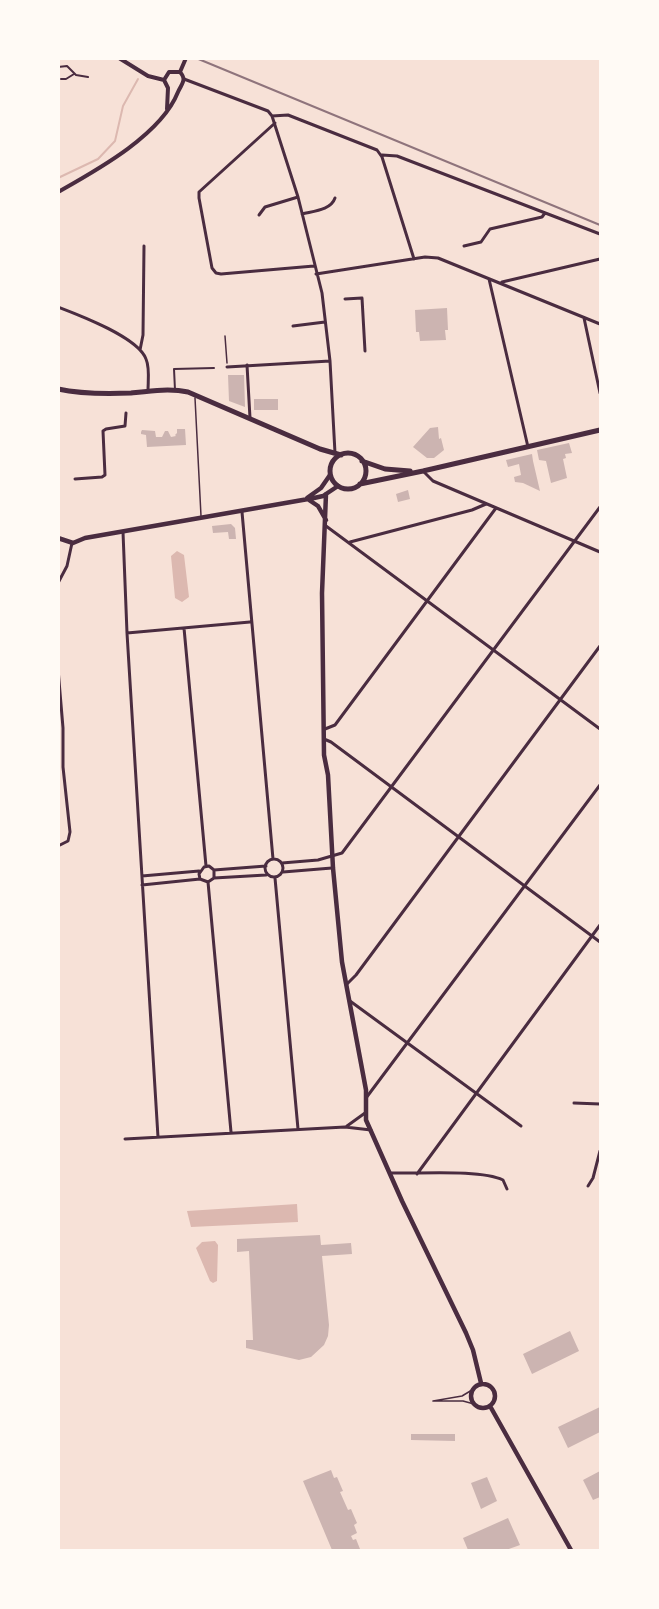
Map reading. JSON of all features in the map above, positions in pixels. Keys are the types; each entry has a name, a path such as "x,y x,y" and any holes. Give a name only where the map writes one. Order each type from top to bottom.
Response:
{"main road":[{"path":"58,388 74,391 125,393 175,390 195,394 320,449 354,455 362,461 391,470 423,471"},
{"path":"330,475 338,486 350,489 360,484 600,430"},
{"path":"306,498 321,488 330,475 332,462 338,454"},
{"path":"360,484 365,473 362,461"},
{"path":"58,538 72,543 326,494 338,486"},
{"path":"326,494 322,594 325,708 323,739 333,868 346,985 366,1098 365,1113 367,1124 473,1350 482,1383"},
{"path":"306,498 315,502 326,523"},
{"path":"482,1383 490,1385 495,1391 495,1400 490,1406 482,1408 474,1404 471,1397 472,1390 482,1383"},
{"path":"490,1406 571,1551"}],"street":[{"path":"119,58 148,76 164,80 168,88 167,110"},
{"path":"186,58 180,72 184,80 268,111 275,123 298,197 322,293 338,454"},
{"path":"58,67 69,67 74,74 88,77"},
{"path":"164,80 169,72 180,72"},
{"path":"61,79 74,74"},
{"path":"58,192 127,150 167,110 176,98 184,80"},
{"path":"168,88 174,90 180,88"},
{"path":"272,116 288,115 376,149 382,155 414,259"},
{"path":"275,123 200,191 199,198 212,268 221,274 314,266"},
{"path":"382,155 397,156 600,234"},
{"path":"259,215 265,207 298,197"},
{"path":"302,214 330,206 335,198"},
{"path":"464,246 481,242 490,229 542,217 545,213"},
{"path":"140,350 144,246"},
{"path":"316,274 431,257 489,278 600,324"},
{"path":"500,283 600,259"},
{"path":"489,278 528,447"},
{"path":"345,299 362,298 365,351"},
{"path":"58,307 102,325 140,350 147,362 148,392"},
{"path":"583,317 600,393"},
{"path":"293,326 325,322"},
{"path":"220,367 330,361"},
{"path":"247,366 250,418"},
{"path":"175,390 174,369 214,368"},
{"path":"125,393 125,400"},
{"path":"75,479 102,477 106,474 103,431 125,426 126,413"},
{"path":"423,471 433,481 600,552"},
{"path":"349,543 472,510 486,504"},
{"path":"273,859 282,863 318,860 342,853 600,507"},
{"path":"323,730 334,725 496,508"},
{"path":"242,510 273,859"},
{"path":"326,523 426,601 600,729"},
{"path":"123,532 127,633 158,1137"},
{"path":"58,583 67,566 72,543"},
{"path":"127,633 251,622"},
{"path":"184,628 206,866"},
{"path":"346,985 356,975 600,646"},
{"path":"58,669 63,763 70,832 69,840 58,846"},
{"path":"323,739 331,741 600,942"},
{"path":"366,1098 600,785"},
{"path":"206,866 214,870 266,866 273,859"},
{"path":"282,863 283,872"},
{"path":"142,876 200,871 206,866"},
{"path":"266,866 268,875"},
{"path":"275,878 283,872 333,868"},
{"path":"214,870 214,878"},
{"path":"200,871 200,879"},
{"path":"208,882 214,878 268,875 275,878"},
{"path":"275,878 298,1129"},
{"path":"142,885 200,879 208,882"},
{"path":"208,882 231,1132"},
{"path":"417,1174 600,925"},
{"path":"348,1000 521,1126"},
{"path":"574,1103 600,1104"},
{"path":"345,1127 365,1113"},
{"path":"125,1139 345,1127 371,1130"},
{"path":"588,1186 593,1178 600,1151"},
{"path":"390,1173 496,1177 503,1180 507,1189"}],"lane":[{"path":"195,394 201,518"},
{"path":"472,1390 462,1396 432,1401 463,1401 474,1404"}],"path":[{"path":"225,336 227,367"}],"shaded area":[{"path":"177,551 184,555 189,597 182,602 175,598 171,556"},
{"path":"297,1204 298,1222 191,1227 187,1211"},
{"path":"215,1241 218,1245 217,1281 213,1283 210,1281 196,1248 202,1242"}],"building":[{"path":"447,308 446,340 420,341 419,332 416,332 415,310"},
{"path":"228,375 244,375 245,407 229,401"},
{"path":"254,399 278,399 278,410 254,410"},
{"path":"438,427 439,439 441,438 444,450 434,458 427,458 413,447 430,428"},
{"path":"177,429 185,429 186,445 147,447 146,435 141,434 142,430 155,431 156,437 162,437 165,431 168,431 171,437 176,436"},
{"path":"569,443 572,453 565,454 566,458 563,459 567,478 551,483 546,461 539,460 537,450"},
{"path":"532,454 540,491 515,482 514,477 521,475 519,464 508,467 506,460"},
{"path":"408,490 410,499 398,502 396,494"},
{"path":"231,524 235,528 236,539 229,539 228,532 213,533 212,526"},
{"path":"320,1235 321,1245 351,1243 352,1254 322,1256 329,1325 324,1345 311,1357 299,1360 246,1348 246,1340 253,1340 249,1251 237,1252 237,1239"},
{"path":"570,1331 579,1351 532,1374 523,1354"},
{"path":"600,1407 600,1432 568,1448 558,1427"},
{"path":"411,1434 455,1434 455,1441 411,1440"},
{"path":"331,1470 343,1491 340,1492 348,1510 351,1509 357,1523 354,1525 357,1533 351,1536 353,1540 356,1539 360,1549 332,1550 303,1481"},
{"path":"600,1471 600,1497 593,1500 583,1480"},
{"path":"487,1477 497,1501 481,1509 471,1483"},
{"path":"508,1518 520,1545 506,1550 468,1550 463,1538"}],"waterway":[{"path":"58,178 98,159 115,141 123,106 138,79"}],"railway":[{"path":"196,58 600,225"}]}
